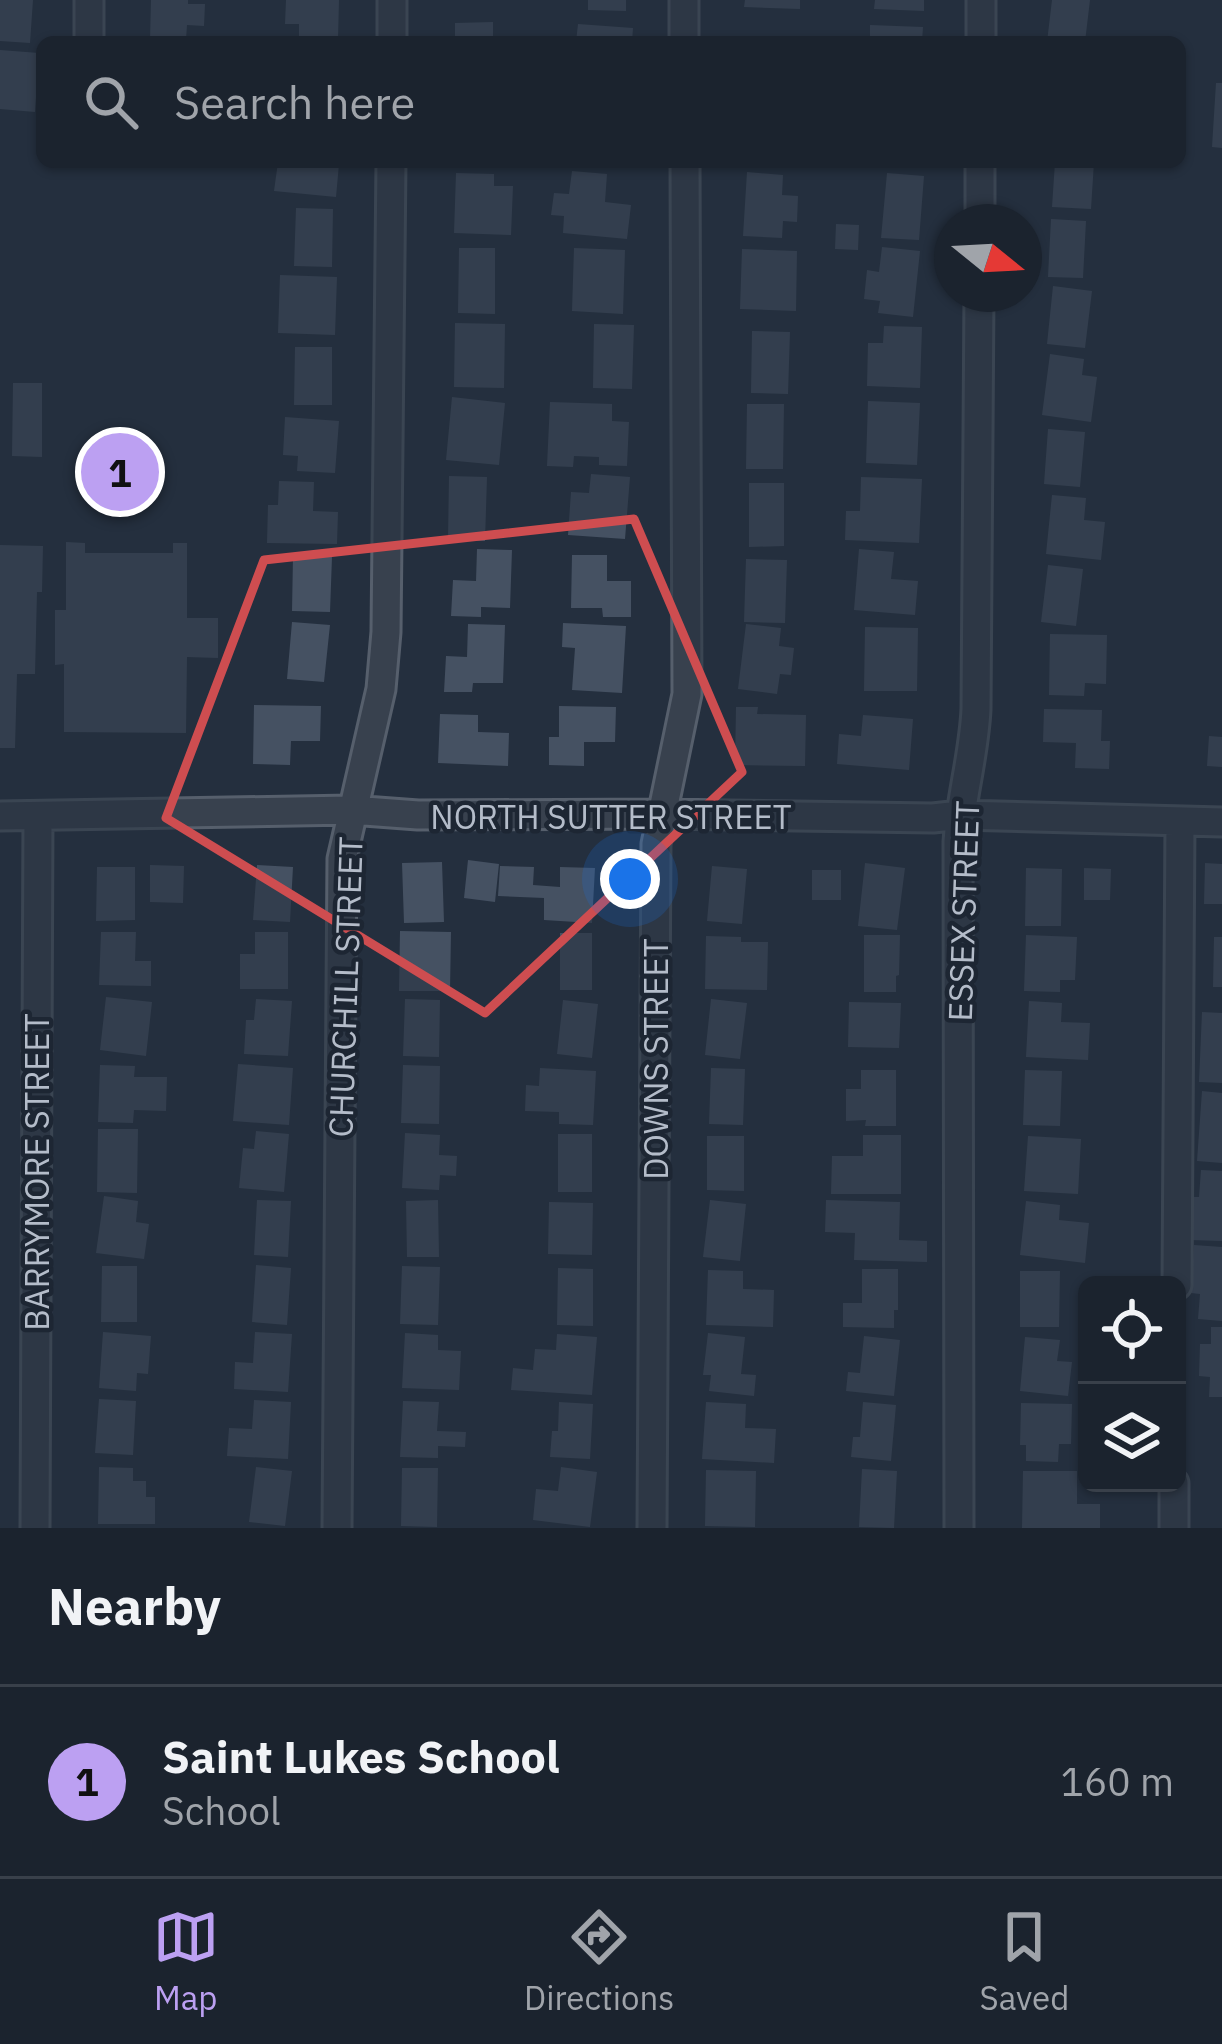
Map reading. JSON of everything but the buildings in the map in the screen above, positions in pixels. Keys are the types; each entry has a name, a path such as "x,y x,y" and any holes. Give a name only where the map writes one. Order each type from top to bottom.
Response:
{"street":[{"path":"89,0 89,36"},
{"path":"392,0 392,36"},
{"path":"684,0 684,36"},
{"path":"981,0 981,36"},
{"name":"CHURCHILL STREET","path":"337,1528 342,859 381,689 386,632 391,168"},
{"name":"DOWNS STREET","path":"652,1528 656,844 687,694 685,168"},
{"path":"980,168 980,204"},
{"name":"ESSEX STREET","path":"959,1528 960,815 971,769 976,709 979,312"},
{"name":"NORTH SUTTER STREET","path":"0,816 351,810 418,815 960,815 1222,822"},
{"name":"BARRYMORE STREET","path":"35,1528 38,816"},
{"path":"1177,1276 1180,822"},
{"path":"1174,1492 1174,1528"}],"highlighted area":[{"path":"634,519 742,772 485,1013 166,818 264,560"}],"place":[{"name":"Saint Lukes School","path":"120,472"}]}
